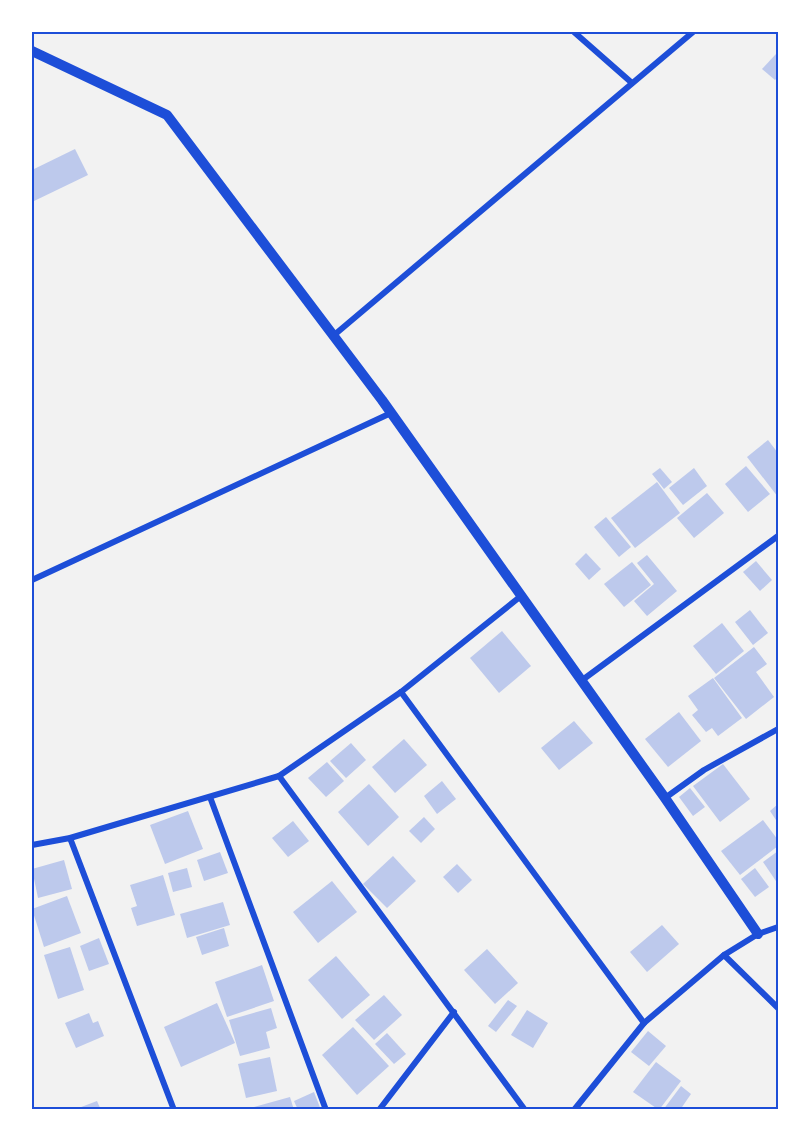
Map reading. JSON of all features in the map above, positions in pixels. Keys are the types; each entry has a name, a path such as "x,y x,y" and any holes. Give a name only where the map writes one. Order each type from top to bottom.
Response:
{"street":[{"path":"574,32 632,83"},
{"path":"333,336 693,32"},
{"path":"32,51 167,115 391,412 665,798 758,934"},
{"path":"32,580 391,412"},
{"path":"581,681 778,536"},
{"path":"32,845 70,837 279,776 401,692 520,596"},
{"path":"401,692 644,1023"},
{"path":"665,798 704,770 778,729"},
{"path":"279,776 525,1110"},
{"path":"210,797 326,1110"},
{"path":"70,837 174,1110"},
{"path":"574,1110 644,1023 724,955 758,934 778,927"},
{"path":"724,955 778,1008"},
{"path":"380,1110 454,1012"}],"building":[{"path":"776,54 778,56 778,77 775,80 762,69"},
{"path":"75,149 88,175 32,202 32,170"},
{"path":"768,440 778,453 778,497 747,457"},
{"path":"746,466 770,494 748,512 725,484"},
{"path":"660,468 672,482 664,489 652,474"},
{"path":"694,468 707,486 683,505 669,488"},
{"path":"657,482 680,513 635,548 611,518"},
{"path":"707,493 724,513 694,538 677,518"},
{"path":"606,517 631,547 619,557 594,527"},
{"path":"586,553 601,569 589,580 575,564"},
{"path":"647,555 677,591 647,616 634,601 654,584 637,563"},
{"path":"756,561 772,580 760,591 743,572"},
{"path":"632,562 651,585 624,607 604,584"},
{"path":"750,610 768,633 753,645 735,622"},
{"path":"722,623 744,651 716,674 693,646"},
{"path":"502,631 531,666 499,693 470,658"},
{"path":"754,647 767,664 756,672 774,697 746,719 714,678"},
{"path":"713,678 742,718 718,736 712,728 706,732 692,715 698,710 688,696"},
{"path":"679,712 701,741 668,767 645,739"},
{"path":"574,721 593,743 559,770 541,748"},
{"path":"404,739 427,765 395,793 372,767"},
{"path":"351,743 366,760 346,778 330,761"},
{"path":"327,762 344,781 326,797 308,778"},
{"path":"723,764 750,799 720,822 693,786"},
{"path":"442,781 456,799 437,814 424,796"},
{"path":"369,784 399,817 368,846 338,812"},
{"path":"690,788 705,807 693,816 679,797"},
{"path":"778,804 778,823 770,811"},
{"path":"188,811 203,849 165,864 150,825"},
{"path":"424,817 435,829 421,843 409,831"},
{"path":"763,820 778,840 778,846 740,875 721,851"},
{"path":"293,821 309,841 288,857 272,838"},
{"path":"778,851 778,884 763,862"},
{"path":"220,852 228,873 204,881 197,860"},
{"path":"393,856 416,881 387,908 363,884"},
{"path":"64,860 72,889 38,898 32,869"},
{"path":"457,864 472,880 458,893 443,877"},
{"path":"187,868 192,887 173,892 168,873"},
{"path":"755,868 769,887 755,897 741,879"},
{"path":"163,875 175,915 137,926 131,908 137,906 130,885"},
{"path":"332,881 357,912 318,943 293,912"},
{"path":"67,896 81,933 44,947 32,909"},
{"path":"223,902 230,925 187,938 180,914"},
{"path":"662,925 679,944 647,972 630,952"},
{"path":"224,928 229,946 202,955 196,937"},
{"path":"99,938 109,964 89,971 80,946"},
{"path":"70,947 84,990 58,999 44,955"},
{"path":"487,949 518,983 495,1004 464,970"},
{"path":"336,956 370,995 342,1019 308,980"},
{"path":"262,965 274,1001 227,1017 215,982"},
{"path":"384,995 402,1015 374,1040 355,1020"},
{"path":"508,1000 517,1006 496,1032 488,1026"},
{"path":"217,1003 235,1043 181,1067 164,1027"},
{"path":"271,1008 277,1028 266,1032 270,1048 240,1056 229,1020"},
{"path":"527,1010 548,1023 533,1048 511,1035"},
{"path":"89,1013 93,1023 98,1021 104,1036 76,1048 65,1023"},
{"path":"353,1027 389,1066 357,1095 322,1055"},
{"path":"648,1031 666,1046 649,1066 631,1052"},
{"path":"387,1033 406,1054 394,1064 375,1044"},
{"path":"270,1057 277,1091 246,1098 238,1064"},
{"path":"656,1062 681,1081 659,1110 633,1092"},
{"path":"681,1086 691,1094 680,1110 663,1110"},
{"path":"314,1092 321,1110 298,1110 294,1101"},
{"path":"290,1097 294,1110 255,1110 254,1107"},
{"path":"97,1101 101,1110 76,1110 76,1109"}]}
